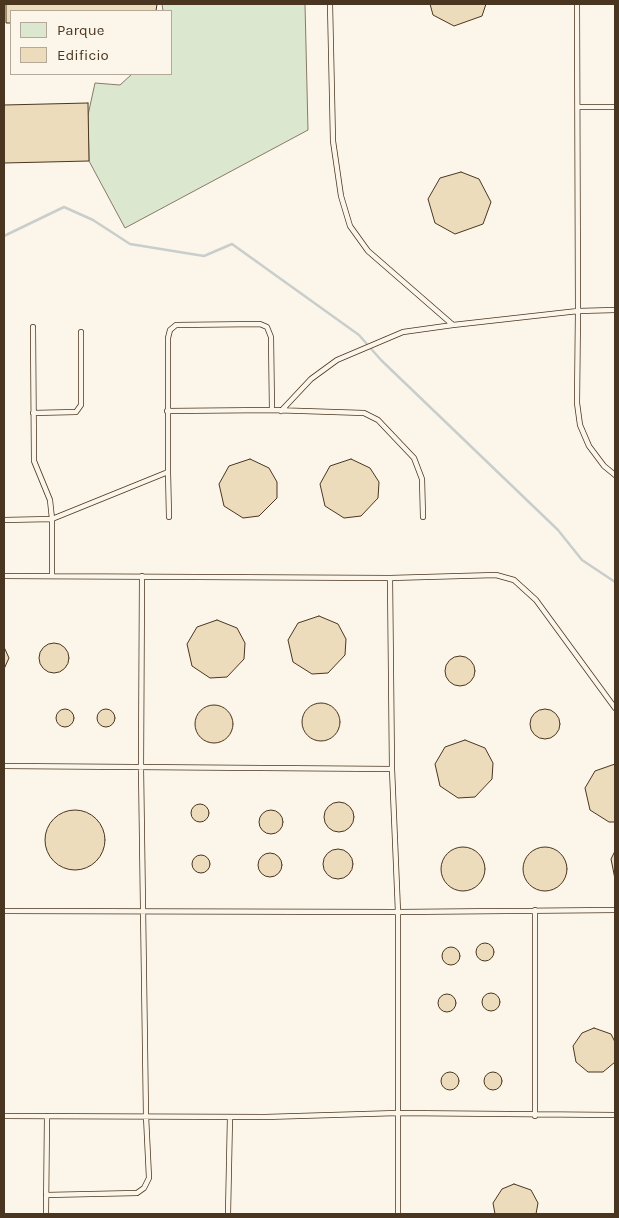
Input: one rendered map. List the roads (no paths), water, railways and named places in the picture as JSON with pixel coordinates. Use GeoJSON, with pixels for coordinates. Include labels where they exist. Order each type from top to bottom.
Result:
{"type":"FeatureCollection","features":[{"type":"Feature","properties":{"kind":"lane"},"geometry":{"type":"LineString","coordinates":[[330,4],[333,141],[341,196],[350,226],[368,251],[453,325]]}},
{"type":"Feature","properties":{"kind":"lane"},"geometry":{"type":"LineString","coordinates":[[577,4],[577,403],[580,425],[589,446],[604,466],[615,475]]}},
{"type":"Feature","properties":{"kind":"lane"},"geometry":{"type":"LineString","coordinates":[[578,107],[615,106]]}},
{"type":"Feature","properties":{"kind":"lane"},"geometry":{"type":"LineString","coordinates":[[280,410],[311,379],[338,360],[403,332],[578,311],[615,310]]}},
{"type":"Feature","properties":{"kind":"lane"},"geometry":{"type":"LineString","coordinates":[[169,517],[168,334],[172,327],[180,324],[260,324],[267,327],[271,337],[272,410]]}},
{"type":"Feature","properties":{"kind":"lane"},"geometry":{"type":"LineString","coordinates":[[34,327],[34,461],[48,491],[52,519],[52,575]]}},
{"type":"Feature","properties":{"kind":"lane"},"geometry":{"type":"LineString","coordinates":[[33,413],[76,412],[81,405],[81,332]]}},
{"type":"Feature","properties":{"kind":"lane"},"geometry":{"type":"LineString","coordinates":[[167,410],[280,410],[364,413],[378,420],[414,458],[422,479],[423,517]]}},
{"type":"Feature","properties":{"kind":"lane"},"geometry":{"type":"LineString","coordinates":[[4,520],[52,519],[168,472]]}},
{"type":"Feature","properties":{"kind":"lane"},"geometry":{"type":"LineString","coordinates":[[4,576],[390,578],[496,575],[514,580],[536,600],[615,708]]}},
{"type":"Feature","properties":{"kind":"lane"},"geometry":{"type":"LineString","coordinates":[[46,1195],[137,1193],[144,1188],[149,1178],[146,1116],[141,768],[142,576]]}},
{"type":"Feature","properties":{"kind":"lane"},"geometry":{"type":"LineString","coordinates":[[390,578],[392,769],[398,912],[398,1214]]}},
{"type":"Feature","properties":{"kind":"lane"},"geometry":{"type":"LineString","coordinates":[[4,766],[392,769]]}},
{"type":"Feature","properties":{"kind":"lane"},"geometry":{"type":"LineString","coordinates":[[535,910],[535,1116]]}},
{"type":"Feature","properties":{"kind":"lane"},"geometry":{"type":"LineString","coordinates":[[4,912],[615,910]]}},
{"type":"Feature","properties":{"kind":"lane"},"geometry":{"type":"LineString","coordinates":[[4,1116],[230,1117],[398,1113],[615,1116]]}},
{"type":"Feature","properties":{"kind":"lane"},"geometry":{"type":"LineString","coordinates":[[46,1214],[47,1116]]}},
{"type":"Feature","properties":{"kind":"lane"},"geometry":{"type":"LineString","coordinates":[[228,1214],[230,1117]]}},
{"type":"Feature","properties":{"kind":"waterway"},"geometry":{"type":"LineString","coordinates":[[4,236],[64,207],[93,220],[130,244],[204,256],[232,244],[359,335],[381,360],[558,530],[582,560],[615,582]]}}]}
